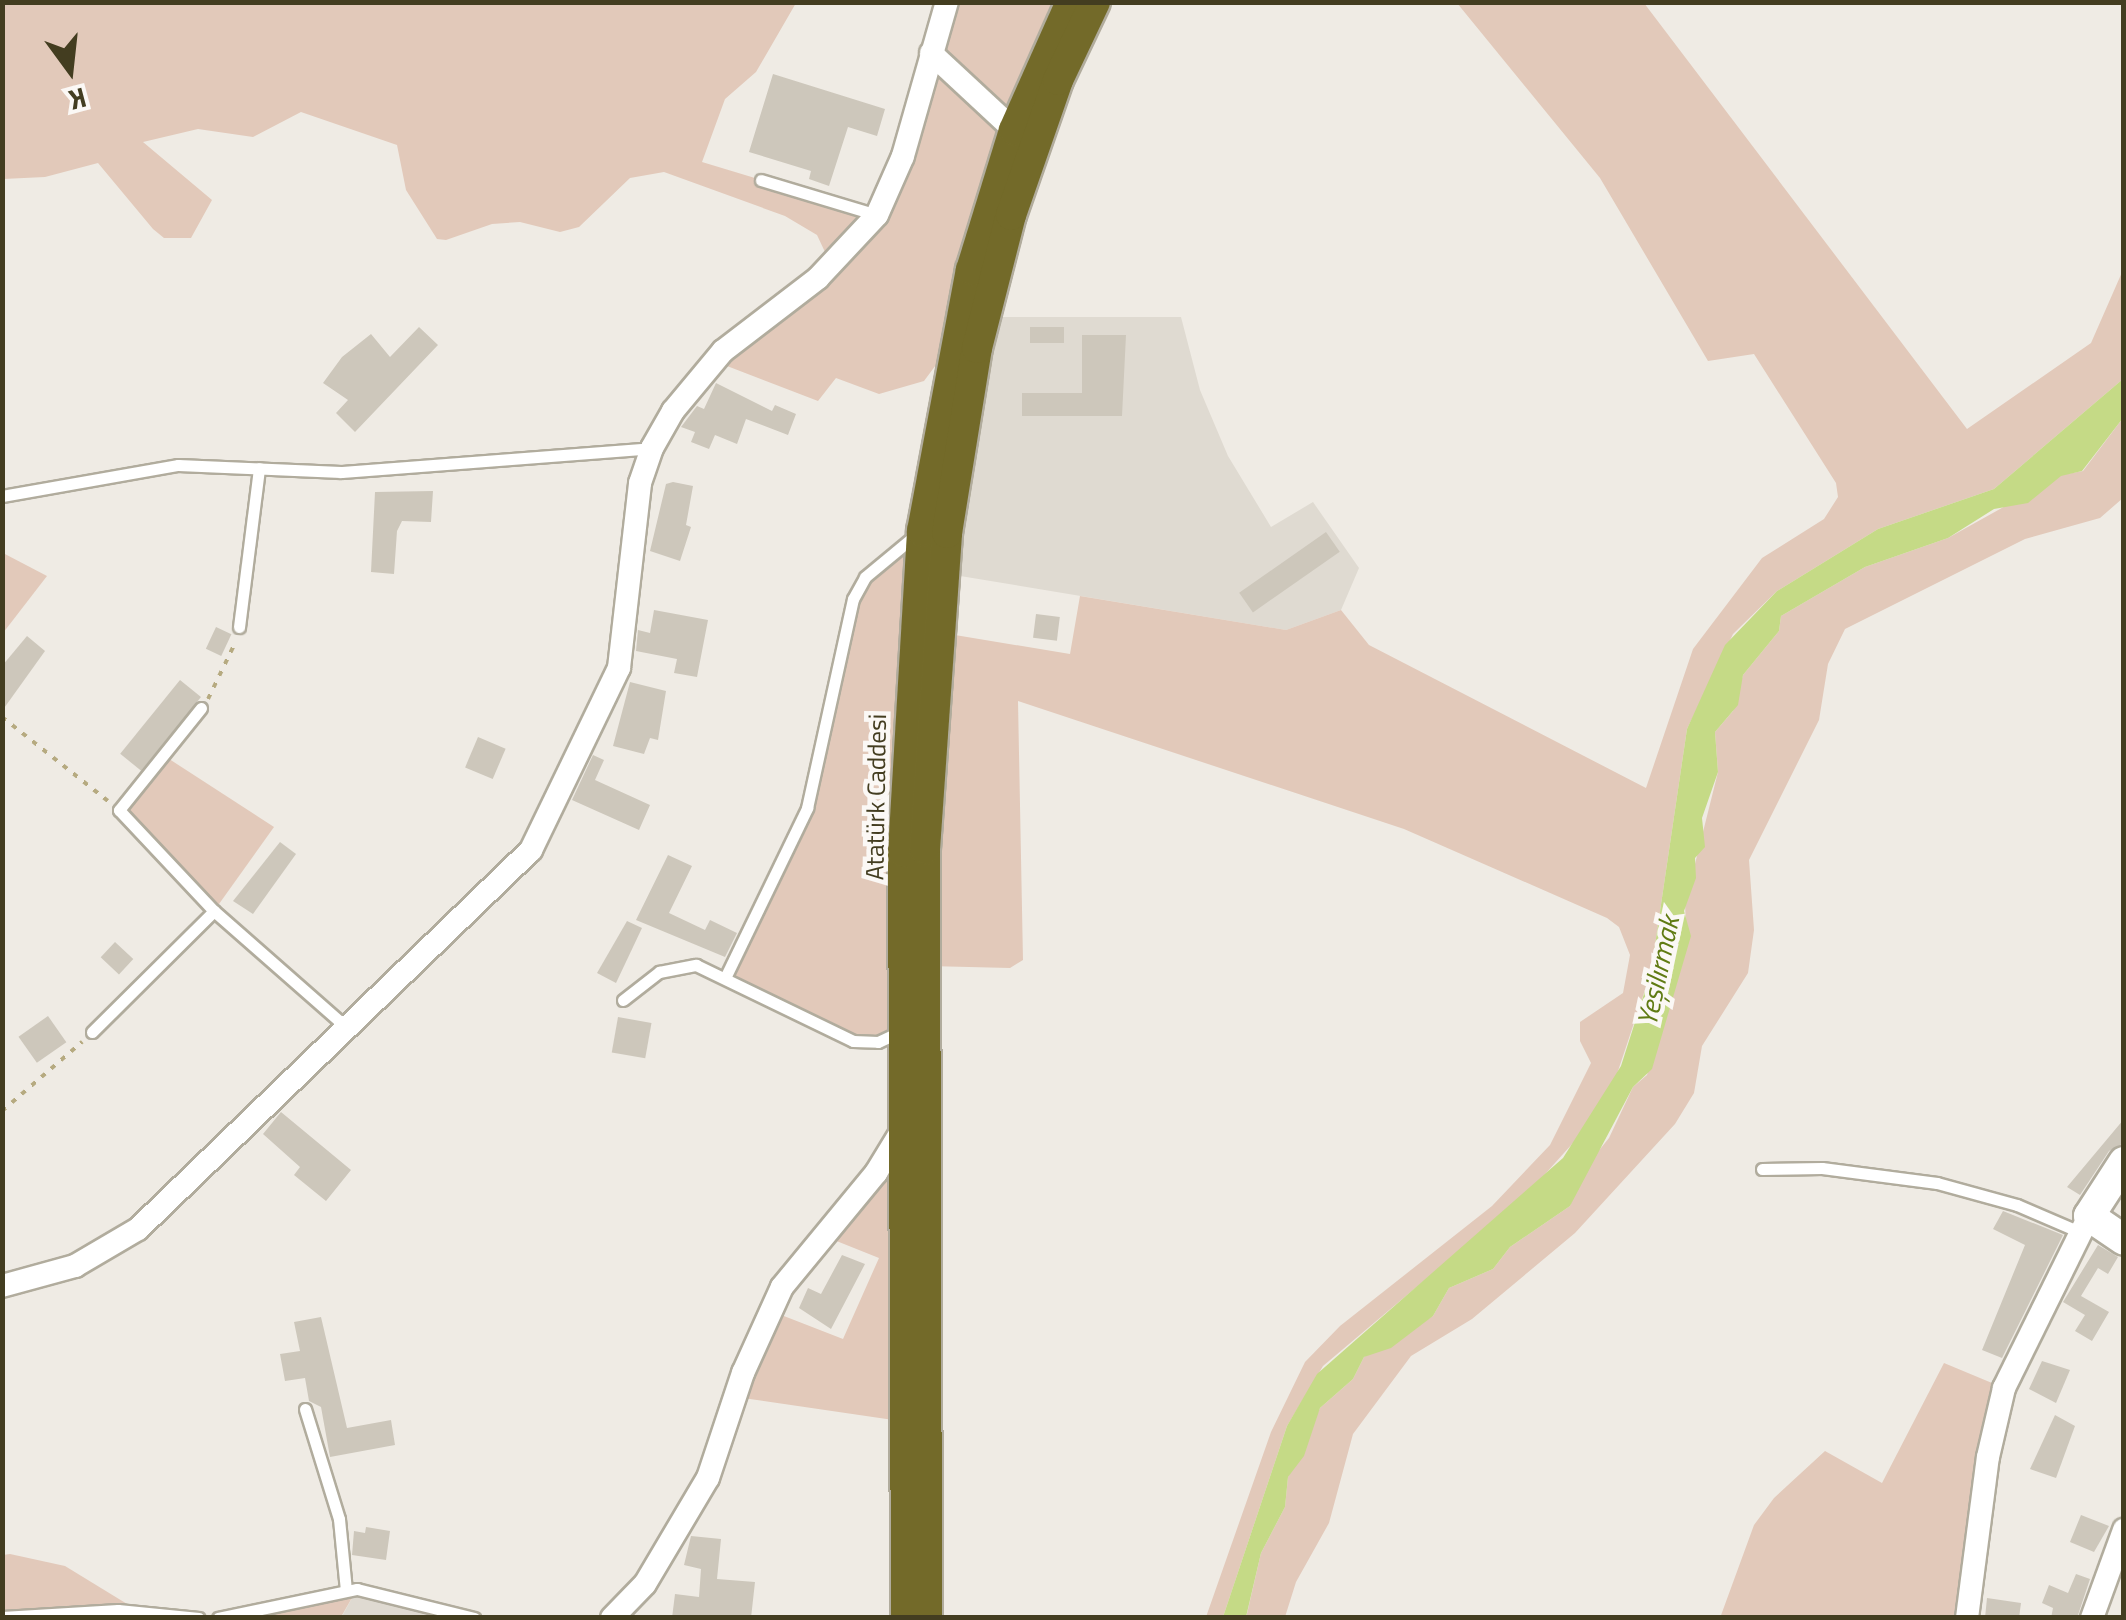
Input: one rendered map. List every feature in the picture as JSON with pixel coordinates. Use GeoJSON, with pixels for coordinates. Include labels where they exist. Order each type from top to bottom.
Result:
{"type":"FeatureCollection","features":[{"type":"Feature","properties":{"kind":"highway","name":"Atatürk Caddesi"},"geometry":{"type":"LineString","coordinates":[[906,1618],[908,1120],[903,852],[922,531],[953,342],[1014,130],[1070,2]]}},
{"type":"Feature","properties":{"kind":"highway","name":"Atatürk Caddesi"},"geometry":{"type":"LineString","coordinates":[[928,1618],[925,849],[946,533],[977,348],[1007,230],[1058,80],[1095,2]]}},
{"type":"Feature","properties":{"kind":"street"},"geometry":{"type":"LineString","coordinates":[[2,1286],[74,1266],[118,1245],[512,873],[543,830],[619,668],[640,483],[652,448],[673,410],[723,351],[818,278],[877,215],[903,156],[946,2]]}},
{"type":"Feature","properties":{"kind":"street"},"geometry":{"type":"LineString","coordinates":[[931,52],[1014,130]]}},
{"type":"Feature","properties":{"kind":"street"},"geometry":{"type":"LineString","coordinates":[[612,1618],[645,1584],[708,1478],[743,1373],[782,1287],[876,1174],[908,1120]]}},
{"type":"Feature","properties":{"kind":"street"},"geometry":{"type":"LineString","coordinates":[[1967,1618],[1997,1414],[2021,1346],[2084,1224],[2124,1162]]}},
{"type":"Feature","properties":{"kind":"street"},"geometry":{"type":"LineString","coordinates":[[2084,1224],[2124,1240]]}},
{"type":"Feature","properties":{"kind":"street"},"geometry":{"type":"LineString","coordinates":[[2092,1618],[2124,1530]]}},
{"type":"Feature","properties":{"kind":"lane"},"geometry":{"type":"LineString","coordinates":[[761,180],[877,215]]}},
{"type":"Feature","properties":{"kind":"lane"},"geometry":{"type":"LineString","coordinates":[[2,496],[178,465],[341,472],[652,448]]}},
{"type":"Feature","properties":{"kind":"lane"},"geometry":{"type":"LineString","coordinates":[[239,627],[259,468]]}},
{"type":"Feature","properties":{"kind":"lane"},"geometry":{"type":"LineString","coordinates":[[725,978],[807,808],[853,599],[866,577],[922,531]]}},
{"type":"Feature","properties":{"kind":"lane"},"geometry":{"type":"LineString","coordinates":[[201,708],[119,810],[214,911],[350,1030]]}},
{"type":"Feature","properties":{"kind":"lane"},"geometry":{"type":"LineString","coordinates":[[92,1032],[214,911]]}},
{"type":"Feature","properties":{"kind":"lane"},"geometry":{"type":"LineString","coordinates":[[623,1000],[646,979],[680,966],[725,978],[853,1041],[878,1042],[907,1027]]}},
{"type":"Feature","properties":{"kind":"lane"},"geometry":{"type":"LineString","coordinates":[[1762,1169],[1822,1168],[1937,1183],[2084,1224]]}},
{"type":"Feature","properties":{"kind":"lane"},"geometry":{"type":"LineString","coordinates":[[305,1409],[339,1519],[346,1590]]}},
{"type":"Feature","properties":{"kind":"lane"},"geometry":{"type":"LineString","coordinates":[[218,1618],[346,1590],[377,1590],[474,1618]]}},
{"type":"Feature","properties":{"kind":"lane"},"geometry":{"type":"LineString","coordinates":[[2,1617],[118,1610],[199,1618]]}},
{"type":"Feature","properties":{"kind":"path"},"geometry":{"type":"LineString","coordinates":[[201,708],[226,673],[239,627]]}},
{"type":"Feature","properties":{"kind":"path"},"geometry":{"type":"LineString","coordinates":[[2,717],[119,810]]}},
{"type":"Feature","properties":{"kind":"path"},"geometry":{"type":"LineString","coordinates":[[2,1110],[92,1032]]}},
{"type":"Feature","properties":{"kind":"shaded area"},"geometry":{"type":"Polygon","coordinates":[[[2,3],[796,3],[756,72],[725,99],[702,162],[877,215],[947,3],[1071,3],[953,342],[924,381],[879,394],[836,378],[818,401],[714,361],[818,278],[825,252],[817,235],[785,216],[664,172],[630,178],[579,227],[560,232],[520,222],[492,224],[446,240],[437,239],[406,190],[397,145],[301,112],[253,137],[198,129],[143,142],[212,200],[191,238],[164,238],[98,163],[45,177],[3,179],[2,3]]]}},
{"type":"Feature","properties":{"kind":"shaded area"},"geometry":{"type":"Polygon","coordinates":[[[1457,3],[1644,3],[1967,429],[2091,343],[2123,270],[2123,379],[1994,489],[1878,529],[1777,591],[1733,634],[1687,729],[1651,972],[1617,1074],[1581,1134],[1529,1192],[1323,1366],[1287,1426],[1223,1617],[1206,1617],[1271,1432],[1305,1362],[1340,1326],[1492,1206],[1550,1145],[1591,1063],[1580,1041],[1580,1022],[1623,993],[1630,955],[1619,927],[1607,918],[1404,829],[1018,701],[1023,960],[1010,968],[928,966],[937,632],[1070,654],[1080,596],[1286,630],[1341,610],[1369,645],[1646,788],[1693,649],[1762,558],[1824,519],[1838,497],[1836,483],[1754,354],[1708,361],[1600,178],[1457,3]]]}},
{"type":"Feature","properties":{"kind":"shaded area"},"geometry":{"type":"Polygon","coordinates":[[[984,317],[1181,317],[1200,390],[1228,456],[1271,527],[1313,502],[1359,568],[1341,610],[1286,630],[942,573],[984,317]]]}},
{"type":"Feature","properties":{"kind":"shaded area"},"geometry":{"type":"Polygon","coordinates":[[[2123,418],[2123,498],[2100,518],[2025,539],[1845,629],[1828,664],[1819,720],[1749,860],[1754,930],[1748,973],[1702,1046],[1694,1093],[1675,1124],[1575,1233],[1472,1319],[1411,1356],[1353,1434],[1329,1523],[1296,1582],[1285,1617],[1246,1618],[1261,1553],[1285,1507],[1288,1477],[1320,1408],[1353,1379],[1364,1357],[1433,1316],[1449,1288],[1493,1269],[1510,1247],[1570,1206],[1584,1169],[1609,1138],[1633,1087],[1647,1075],[1687,947],[1685,904],[1718,772],[1715,732],[1733,711],[1743,675],[1779,631],[1781,616],[1865,567],[1948,538],[2061,475],[2083,471],[2123,418]]]}},
{"type":"Feature","properties":{"kind":"shaded area"},"geometry":{"type":"Polygon","coordinates":[[[922,531],[907,1027],[867,1043],[725,978],[807,809],[845,629],[865,577],[922,531]]]}},
{"type":"Feature","properties":{"kind":"shaded area"},"geometry":{"type":"Polygon","coordinates":[[[3,553],[47,576],[3,633],[3,553]]]}},
{"type":"Feature","properties":{"kind":"shaded area"},"geometry":{"type":"Polygon","coordinates":[[[163,755],[274,827],[214,911],[119,810],[163,755]]]}},
{"type":"Feature","properties":{"kind":"shaded area"},"geometry":{"type":"Polygon","coordinates":[[[908,1120],[907,1422],[736,1397],[771,1311],[843,1339],[879,1258],[824,1236],[908,1120]]]}},
{"type":"Feature","properties":{"kind":"shaded area"},"geometry":{"type":"Polygon","coordinates":[[[1944,1363],[2004,1388],[1967,1617],[1720,1618],[1754,1525],[1774,1498],[1825,1451],[1882,1483],[1944,1363]]]}},
{"type":"Feature","properties":{"kind":"shaded area"},"geometry":{"type":"Polygon","coordinates":[[[3,1555],[65,1566],[150,1618],[3,1618],[3,1555]]]}},
{"type":"Feature","properties":{"kind":"shaded area"},"geometry":{"type":"Polygon","coordinates":[[[357,1589],[474,1618],[341,1618],[357,1589]]]}},
{"type":"Feature","properties":{"kind":"shaded area"},"geometry":{"type":"Polygon","coordinates":[[[357,1589],[341,1617],[231,1618],[357,1589]]]}},
{"type":"Feature","properties":{"kind":"water","name":"Yeşilırmak"},"geometry":{"type":"Polygon","coordinates":[[[2123,379],[2123,418],[2082,471],[2061,476],[2028,503],[1994,509],[1948,538],[1865,567],[1781,616],[1779,631],[1743,675],[1738,705],[1715,732],[1718,772],[1702,818],[1705,847],[1695,858],[1696,878],[1684,911],[1691,936],[1652,1069],[1633,1087],[1570,1206],[1510,1247],[1493,1269],[1449,1288],[1433,1316],[1391,1348],[1364,1357],[1353,1379],[1320,1408],[1304,1456],[1288,1477],[1285,1507],[1261,1553],[1246,1617],[1223,1617],[1287,1426],[1317,1374],[1563,1158],[1621,1066],[1651,972],[1687,729],[1725,645],[1777,591],[1878,529],[1994,489],[2123,379]]]}},
{"type":"Feature","properties":{"kind":"building"},"geometry":{"type":"Polygon","coordinates":[[[773,74],[885,109],[877,136],[848,127],[829,186],[809,179],[811,171],[749,152],[773,74]]]}},
{"type":"Feature","properties":{"kind":"building"},"geometry":{"type":"Polygon","coordinates":[[[419,327],[438,345],[355,432],[336,413],[348,400],[323,383],[342,357],[371,334],[390,357],[419,327]]]}},
{"type":"Feature","properties":{"kind":"building"},"geometry":{"type":"Polygon","coordinates":[[[1030,327],[1064,327],[1064,343],[1030,343],[1030,327]]]}},
{"type":"Feature","properties":{"kind":"building"},"geometry":{"type":"Polygon","coordinates":[[[1082,335],[1126,335],[1122,416],[1022,416],[1022,393],[1082,393],[1082,335]]]}},
{"type":"Feature","properties":{"kind":"building"},"geometry":{"type":"Polygon","coordinates":[[[716,383],[772,411],[775,405],[796,414],[788,435],[746,419],[737,444],[715,435],[709,449],[691,442],[695,432],[681,427],[697,406],[704,409],[716,383]]]}},
{"type":"Feature","properties":{"kind":"building"},"geometry":{"type":"Polygon","coordinates":[[[666,484],[693,486],[686,525],[691,527],[680,561],[650,551],[666,484]]]}},
{"type":"Feature","properties":{"kind":"building"},"geometry":{"type":"Polygon","coordinates":[[[433,491],[431,522],[402,521],[397,531],[394,574],[371,572],[375,492],[433,491]]]}},
{"type":"Feature","properties":{"kind":"building"},"geometry":{"type":"Polygon","coordinates":[[[1326,532],[1340,552],[1253,612],[1239,593],[1326,532]]]}},
{"type":"Feature","properties":{"kind":"building"},"geometry":{"type":"Polygon","coordinates":[[[654,610],[708,620],[697,677],[674,673],[677,659],[636,651],[638,630],[650,633],[654,610]]]}},
{"type":"Feature","properties":{"kind":"building"},"geometry":{"type":"Polygon","coordinates":[[[1036,614],[1060,617],[1057,641],[1033,638],[1036,614]]]}},
{"type":"Feature","properties":{"kind":"building"},"geometry":{"type":"Polygon","coordinates":[[[216,627],[231,634],[221,656],[206,649],[216,627]]]}},
{"type":"Feature","properties":{"kind":"building"},"geometry":{"type":"Polygon","coordinates":[[[27,636],[45,651],[2,711],[2,666],[27,636]]]}},
{"type":"Feature","properties":{"kind":"building"},"geometry":{"type":"Polygon","coordinates":[[[180,680],[201,697],[141,771],[120,754],[180,680]]]}},
{"type":"Feature","properties":{"kind":"building"},"geometry":{"type":"Polygon","coordinates":[[[630,682],[666,691],[658,740],[650,738],[644,754],[613,746],[630,682]]]}},
{"type":"Feature","properties":{"kind":"building"},"geometry":{"type":"Polygon","coordinates":[[[478,737],[506,749],[493,779],[465,767],[478,737]]]}},
{"type":"Feature","properties":{"kind":"building"},"geometry":{"type":"Polygon","coordinates":[[[593,755],[604,760],[595,780],[650,805],[639,830],[572,800],[593,755]]]}},
{"type":"Feature","properties":{"kind":"building"},"geometry":{"type":"Polygon","coordinates":[[[280,842],[296,854],[253,914],[233,901],[280,842]]]}},
{"type":"Feature","properties":{"kind":"building"},"geometry":{"type":"Polygon","coordinates":[[[668,855],[692,866],[669,913],[705,930],[710,920],[737,933],[725,957],[636,920],[668,855]]]}},
{"type":"Feature","properties":{"kind":"building"},"geometry":{"type":"Polygon","coordinates":[[[627,921],[642,928],[616,983],[597,973],[627,921]]]}},
{"type":"Feature","properties":{"kind":"building"},"geometry":{"type":"Polygon","coordinates":[[[115,942],[133,959],[119,974],[101,957],[115,942]]]}},
{"type":"Feature","properties":{"kind":"building"},"geometry":{"type":"Polygon","coordinates":[[[48,1016],[66,1042],[37,1063],[19,1037],[48,1016]]]}},
{"type":"Feature","properties":{"kind":"building"},"geometry":{"type":"Polygon","coordinates":[[[618,1017],[651,1023],[645,1058],[612,1052],[618,1017]]]}},
{"type":"Feature","properties":{"kind":"building"},"geometry":{"type":"Polygon","coordinates":[[[281,1112],[351,1170],[326,1201],[294,1175],[300,1167],[263,1134],[281,1112]]]}},
{"type":"Feature","properties":{"kind":"building"},"geometry":{"type":"Polygon","coordinates":[[[2124,1119],[2124,1143],[2109,1151],[2080,1195],[2067,1187],[2124,1119]]]}},
{"type":"Feature","properties":{"kind":"building"},"geometry":{"type":"Polygon","coordinates":[[[2003,1211],[2063,1235],[2002,1358],[1982,1350],[2025,1245],[1993,1229],[2003,1211]]]}},
{"type":"Feature","properties":{"kind":"building"},"geometry":{"type":"Polygon","coordinates":[[[2098,1245],[2118,1257],[2108,1274],[2098,1268],[2081,1296],[2109,1312],[2092,1341],[2075,1331],[2085,1315],[2063,1302],[2098,1245]]]}},
{"type":"Feature","properties":{"kind":"building"},"geometry":{"type":"Polygon","coordinates":[[[842,1255],[865,1264],[831,1329],[799,1308],[808,1288],[821,1294],[842,1255]]]}},
{"type":"Feature","properties":{"kind":"building"},"geometry":{"type":"Polygon","coordinates":[[[321,1317],[347,1428],[391,1420],[395,1445],[330,1457],[321,1407],[309,1401],[305,1378],[285,1381],[280,1354],[300,1351],[294,1322],[321,1317]]]}},
{"type":"Feature","properties":{"kind":"building"},"geometry":{"type":"Polygon","coordinates":[[[2042,1361],[2070,1370],[2056,1403],[2029,1389],[2042,1361]]]}},
{"type":"Feature","properties":{"kind":"building"},"geometry":{"type":"Polygon","coordinates":[[[2055,1415],[2075,1426],[2056,1478],[2030,1469],[2055,1415]]]}},
{"type":"Feature","properties":{"kind":"building"},"geometry":{"type":"Polygon","coordinates":[[[2081,1515],[2109,1526],[2094,1552],[2070,1542],[2081,1515]]]}},
{"type":"Feature","properties":{"kind":"building"},"geometry":{"type":"Polygon","coordinates":[[[366,1527],[390,1531],[386,1560],[352,1555],[354,1531],[365,1533],[366,1527]]]}},
{"type":"Feature","properties":{"kind":"building"},"geometry":{"type":"Polygon","coordinates":[[[691,1536],[721,1539],[717,1579],[755,1582],[751,1618],[672,1618],[675,1594],[699,1597],[701,1569],[684,1565],[691,1536]]]}},
{"type":"Feature","properties":{"kind":"building"},"geometry":{"type":"Polygon","coordinates":[[[2076,1574],[2090,1579],[2077,1618],[2051,1618],[2053,1608],[2042,1603],[2049,1585],[2068,1593],[2076,1574]]]}},
{"type":"Feature","properties":{"kind":"building"},"geometry":{"type":"Polygon","coordinates":[[[1987,1598],[2021,1603],[2019,1618],[1985,1618],[1987,1598]]]}}]}
